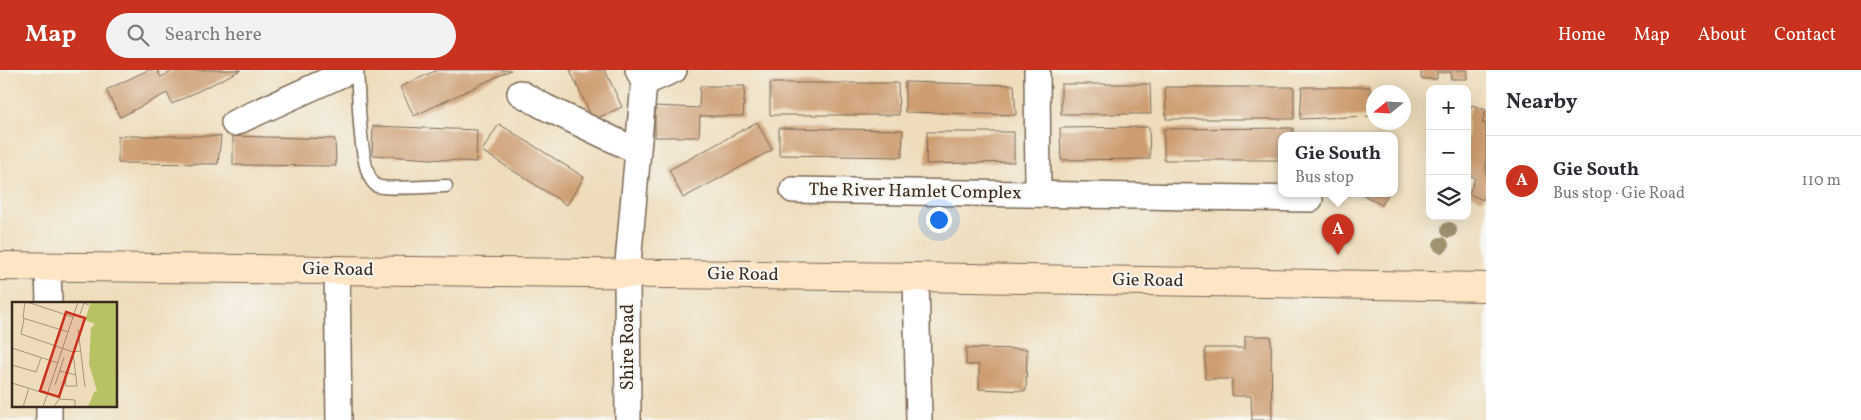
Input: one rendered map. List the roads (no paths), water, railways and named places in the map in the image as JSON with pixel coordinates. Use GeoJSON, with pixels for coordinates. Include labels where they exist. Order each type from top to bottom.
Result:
{"type":"FeatureCollection","features":[{"type":"Feature","properties":{"kind":"street"},"geometry":{"type":"LineString","coordinates":[[234,123],[351,70]]}},
{"type":"Feature","properties":{"kind":"street"},"geometry":{"type":"LineString","coordinates":[[627,274],[638,150],[641,77],[674,70]]}},
{"type":"Feature","properties":{"kind":"street","name":"The River Hamlet Complex"},"geometry":{"type":"LineString","coordinates":[[1036,70],[1038,193]]}},
{"type":"Feature","properties":{"kind":"street"},"geometry":{"type":"LineString","coordinates":[[520,93],[638,150]]}},
{"type":"Feature","properties":{"kind":"street","name":"The River Hamlet Complex"},"geometry":{"type":"LineString","coordinates":[[793,190],[1310,199]]}},
{"type":"Feature","properties":{"kind":"street","name":"Gie Road"},"geometry":{"type":"LineString","coordinates":[[0,266],[1486,287]]}},
{"type":"Feature","properties":{"kind":"street"},"geometry":{"type":"LineString","coordinates":[[48,267],[49,302]]}},
{"type":"Feature","properties":{"kind":"street"},"geometry":{"type":"LineString","coordinates":[[337,270],[339,420]]}},
{"type":"Feature","properties":{"kind":"street","name":"Shire Road"},"geometry":{"type":"LineString","coordinates":[[627,274],[628,420]]}},
{"type":"Feature","properties":{"kind":"street"},"geometry":{"type":"LineString","coordinates":[[916,278],[919,420]]}},
{"type":"Feature","properties":{"kind":"lane"},"geometry":{"type":"LineString","coordinates":[[358,70],[361,142],[369,178],[377,186],[446,186]]}},
{"type":"Feature","properties":{"kind":"place","name":"Gie South"},"geometry":{"type":"Point","coordinates":[1338,255]}}]}
